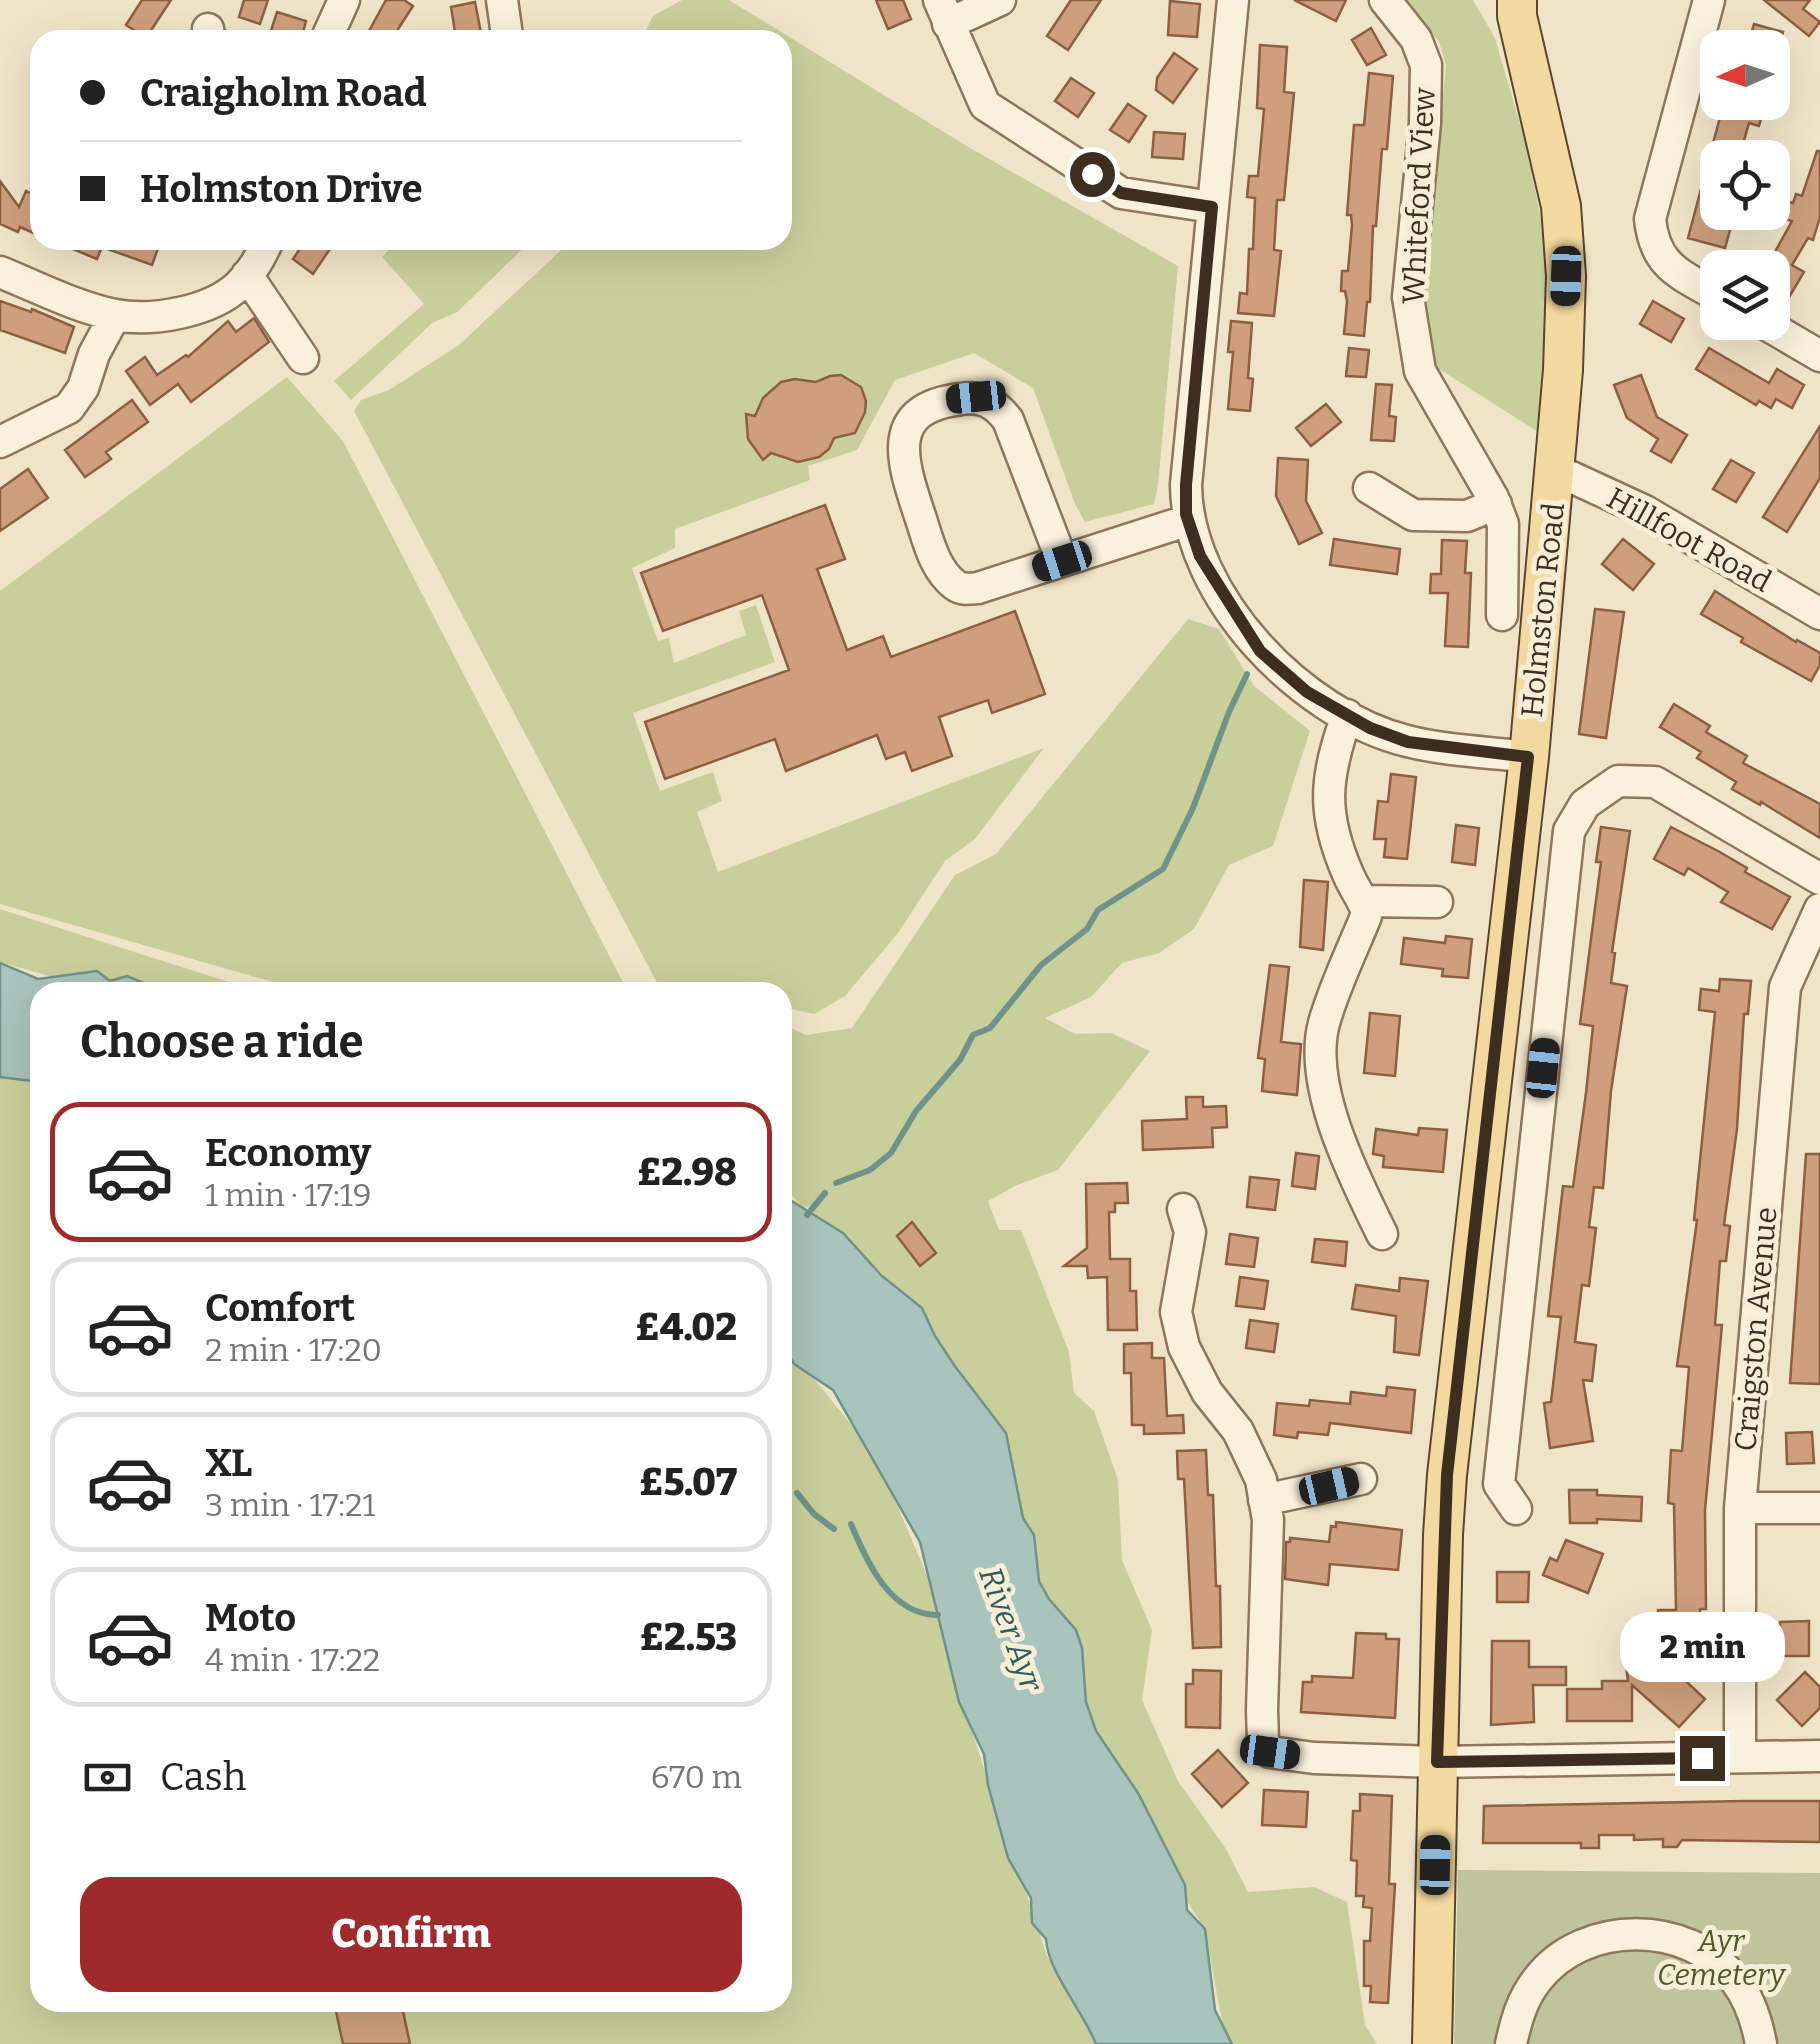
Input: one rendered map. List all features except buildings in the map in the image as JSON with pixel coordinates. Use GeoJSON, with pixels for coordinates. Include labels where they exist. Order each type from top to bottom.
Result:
{"type":"FeatureCollection","features":[{"type":"Feature","properties":{"kind":"main road","name":"Holmston Road"},"geometry":{"type":"LineString","coordinates":[[1432,2044],[1447,1475],[1528,757],[1556,470],[1566,276],[1561,206],[1514,5]]}},
{"type":"Feature","properties":{"kind":"street"},"geometry":{"type":"LineString","coordinates":[[330,30],[344,0]]}},
{"type":"Feature","properties":{"kind":"street"},"geometry":{"type":"LineString","coordinates":[[502,0],[506,30]]}},
{"type":"Feature","properties":{"kind":"street"},"geometry":{"type":"LineString","coordinates":[[1233,0],[1186,485],[1188,520],[1200,556],[1260,651],[1307,692],[1347,716],[1408,742],[1528,757]]}},
{"type":"Feature","properties":{"kind":"street","name":"Whiteford View"},"geometry":{"type":"LineString","coordinates":[[1384,0],[1416,39],[1426,66],[1408,297],[1420,371],[1496,504],[1503,524],[1502,615]]}},
{"type":"Feature","properties":{"kind":"street"},"geometry":{"type":"LineString","coordinates":[[1700,284],[1660,258],[1650,219],[1709,0]]}},
{"type":"Feature","properties":{"kind":"street"},"geometry":{"type":"LineString","coordinates":[[1005,8],[943,12],[985,106],[1121,193],[1212,207]]}},
{"type":"Feature","properties":{"kind":"street"},"geometry":{"type":"LineString","coordinates":[[0,272],[115,315],[154,317],[207,304],[237,287],[264,250]]}},
{"type":"Feature","properties":{"kind":"street"},"geometry":{"type":"LineString","coordinates":[[247,275],[304,358]]}},
{"type":"Feature","properties":{"kind":"street"},"geometry":{"type":"LineString","coordinates":[[0,442],[69,408],[83,388],[94,354],[115,315]]}},
{"type":"Feature","properties":{"kind":"street"},"geometry":{"type":"LineString","coordinates":[[1790,338],[1820,356]]}},
{"type":"Feature","properties":{"kind":"street"},"geometry":{"type":"LineString","coordinates":[[1062,561],[1008,420],[998,406],[976,397],[922,409],[905,430],[902,453],[934,559],[953,584],[964,589],[978,588],[1062,561],[1188,520]]}},
{"type":"Feature","properties":{"kind":"street","name":"Hillfoot Road"},"geometry":{"type":"LineString","coordinates":[[1556,470],[1645,510],[1820,614]]}},
{"type":"Feature","properties":{"kind":"street"},"geometry":{"type":"LineString","coordinates":[[1369,488],[1413,515],[1467,516],[1496,504]]}},
{"type":"Feature","properties":{"kind":"street"},"geometry":{"type":"LineString","coordinates":[[1347,716],[1332,758],[1328,806],[1338,849],[1363,901],[1366,916],[1323,1027],[1322,1060],[1327,1096],[1345,1160],[1382,1234]]}},
{"type":"Feature","properties":{"kind":"street"},"geometry":{"type":"LineString","coordinates":[[1516,1510],[1500,1484],[1569,831],[1586,804],[1618,781],[1655,782],[1820,879]]}},
{"type":"Feature","properties":{"kind":"street"},"geometry":{"type":"LineString","coordinates":[[1363,901],[1437,902]]}},
{"type":"Feature","properties":{"kind":"street","name":"Craigston Avenue"},"geometry":{"type":"LineString","coordinates":[[1740,1757],[1740,1508],[1785,987],[1820,908]]}},
{"type":"Feature","properties":{"kind":"street"},"geometry":{"type":"LineString","coordinates":[[1482,1181],[1530,1187]]}},
{"type":"Feature","properties":{"kind":"street"},"geometry":{"type":"LineString","coordinates":[[1183,1209],[1190,1232],[1176,1312],[1184,1347],[1207,1392],[1238,1431],[1260,1480],[1268,1520],[1262,1710],[1264,1741],[1270,1752],[1314,1758],[1437,1762],[1820,1756]]}},
{"type":"Feature","properties":{"kind":"street"},"geometry":{"type":"LineString","coordinates":[[1264,1500],[1361,1479]]}},
{"type":"Feature","properties":{"kind":"street"},"geometry":{"type":"LineString","coordinates":[[1740,1508],[1820,1508]]}},
{"type":"Feature","properties":{"kind":"street"},"geometry":{"type":"LineString","coordinates":[[1512,2044],[1518,2014],[1537,1979],[1564,1954],[1614,1935],[1667,1938],[1704,1954],[1734,1979],[1749,2004],[1761,2044]]}},
{"type":"Feature","properties":{"kind":"green space"},"geometry":{"type":"Polygon","coordinates":[[[682,0],[729,0],[778,30],[646,30],[653,16],[682,0]]]}},
{"type":"Feature","properties":{"kind":"green space"},"geometry":{"type":"Polygon","coordinates":[[[1406,0],[1473,0],[1495,38],[1526,145],[1545,239],[1540,433],[1428,362],[1424,352],[1425,291],[1446,65],[1439,42],[1406,0]]]}},
{"type":"Feature","properties":{"kind":"green space"},"geometry":{"type":"Polygon","coordinates":[[[792,39],[970,148],[1178,266],[1154,504],[1085,522],[1033,388],[974,353],[895,380],[857,450],[808,466],[810,480],[675,529],[675,548],[632,568],[658,641],[669,638],[674,663],[746,635],[739,611],[756,605],[775,662],[633,713],[660,791],[713,772],[722,801],[697,812],[718,872],[1044,748],[975,839],[945,861],[898,933],[845,996],[814,1014],[792,1009],[792,982],[657,982],[354,411],[361,400],[389,390],[459,345],[561,250],[792,250],[792,39]]]}},
{"type":"Feature","properties":{"kind":"green space"},"geometry":{"type":"Polygon","coordinates":[[[389,250],[522,250],[457,312],[432,323],[351,400],[334,381],[424,304],[382,257],[389,250]]]}},
{"type":"Feature","properties":{"kind":"green space"},"geometry":{"type":"Polygon","coordinates":[[[287,377],[343,441],[623,982],[273,982],[0,904],[0,591],[287,377]]]}},
{"type":"Feature","properties":{"kind":"green space"},"geometry":{"type":"Polygon","coordinates":[[[1188,619],[1219,629],[1254,686],[1310,731],[1273,846],[1229,865],[1194,929],[1159,953],[1122,963],[1091,997],[1045,1018],[1075,1034],[1111,1033],[1150,1051],[1058,1170],[988,1201],[999,1230],[1021,1230],[1069,1352],[1074,1393],[1094,1411],[1118,1480],[1122,1560],[1152,1630],[1142,1700],[1178,1781],[1226,1849],[1248,1892],[1314,1887],[1347,1902],[1365,2025],[1377,2044],[1232,2044],[1223,2027],[1205,1929],[1186,1900],[1180,1875],[1138,1794],[1096,1731],[1086,1702],[1082,1648],[1039,1581],[1034,1535],[1023,1518],[1006,1433],[954,1365],[922,1308],[814,1215],[812,1206],[803,1207],[792,1196],[792,1029],[806,1035],[852,1028],[955,875],[996,854],[1188,619]]]}},
{"type":"Feature","properties":{"kind":"green space"},"geometry":{"type":"Polygon","coordinates":[[[0,909],[229,982],[82,982],[0,962],[0,909]]]}},
{"type":"Feature","properties":{"kind":"green space"},"geometry":{"type":"Polygon","coordinates":[[[0,1068],[30,1069],[30,2012],[792,2012],[792,1361],[812,1376],[857,1432],[886,1479],[928,1578],[1000,1834],[1022,1880],[1047,1956],[1097,2044],[0,2044],[0,1068]]]}},
{"type":"Feature","properties":{"kind":"green space","name":"Ayr Cemetery"},"geometry":{"type":"Polygon","coordinates":[[[1458,1870],[1820,1873],[1820,2044],[1454,2044],[1458,1870]]]}},
{"type":"Feature","properties":{"kind":"water"},"geometry":{"type":"Polygon","coordinates":[[[0,963],[38,979],[97,971],[110,981],[127,976],[141,982],[30,982],[30,1081],[0,1077],[0,963]]]}},
{"type":"Feature","properties":{"kind":"water","name":"River Ayr"},"geometry":{"type":"Polygon","coordinates":[[[792,1201],[843,1233],[881,1275],[922,1308],[954,1365],[1006,1433],[1023,1518],[1034,1535],[1039,1581],[1076,1630],[1082,1648],[1086,1702],[1096,1731],[1138,1793],[1185,1885],[1187,1910],[1205,1929],[1215,2010],[1232,2044],[1096,2044],[1059,1978],[1046,1939],[1032,1923],[1031,1898],[1008,1858],[988,1785],[984,1754],[959,1702],[920,1542],[833,1390],[794,1364],[792,1201]]]}},
{"type":"Feature","properties":{"kind":"waterway"},"geometry":{"type":"LineString","coordinates":[[836,1183],[870,1170],[891,1153],[916,1111],[960,1060],[973,1035],[990,1028],[1041,965],[1087,929],[1098,910],[1163,869],[1193,808],[1247,674]]}},
{"type":"Feature","properties":{"kind":"waterway"},"geometry":{"type":"LineString","coordinates":[[807,1215],[825,1193]]}},
{"type":"Feature","properties":{"kind":"waterway"},"geometry":{"type":"LineString","coordinates":[[797,1493],[814,1514],[834,1529]]}},
{"type":"Feature","properties":{"kind":"waterway"},"geometry":{"type":"LineString","coordinates":[[851,1524],[882,1584],[906,1606],[938,1615]]}},
{"type":"Feature","properties":{"kind":"route"},"geometry":{"type":"LineString","coordinates":[[1092,174],[1121,193],[1212,207],[1190,429],[1186,514],[1200,556],[1260,651],[1307,692],[1370,728],[1408,742],[1528,757],[1447,1475],[1437,1762],[1702,1758]]}}]}
